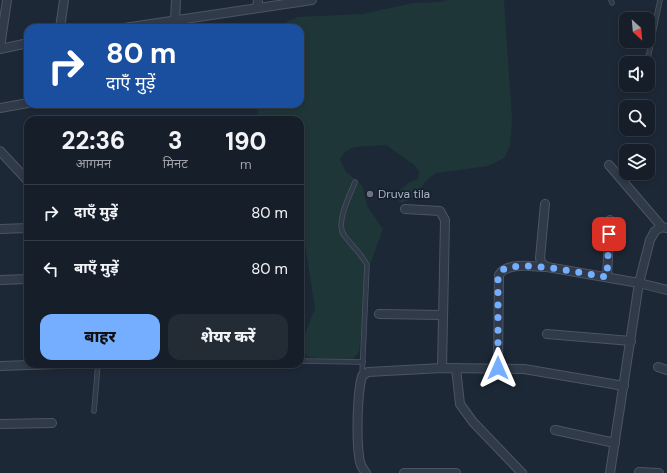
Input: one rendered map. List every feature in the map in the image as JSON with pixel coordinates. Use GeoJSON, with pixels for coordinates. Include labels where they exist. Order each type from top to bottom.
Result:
{"type":"FeatureCollection","features":[{"type":"Feature","properties":{"kind":"street"},"geometry":{"type":"LineString","coordinates":[[6,0],[0,48],[24,45]]}},
{"type":"Feature","properties":{"kind":"street"},"geometry":{"type":"LineString","coordinates":[[61,24],[64,0]]}},
{"type":"Feature","properties":{"kind":"street"},"geometry":{"type":"LineString","coordinates":[[175,21],[176,0]]}},
{"type":"Feature","properties":{"kind":"street"},"geometry":{"type":"LineString","coordinates":[[153,24],[258,4],[312,0]]}},
{"type":"Feature","properties":{"kind":"street"},"geometry":{"type":"LineString","coordinates":[[0,108],[24,105]]}},
{"type":"Feature","properties":{"kind":"street"},"geometry":{"type":"LineString","coordinates":[[0,150],[24,177]]}},
{"type":"Feature","properties":{"kind":"street"},"geometry":{"type":"LineString","coordinates":[[609,165],[664,228],[655,231],[650,240],[639,283],[610,473]]}},
{"type":"Feature","properties":{"kind":"street"},"geometry":{"type":"LineString","coordinates":[[545,204],[540,258],[541,263],[547,267]]}},
{"type":"Feature","properties":{"kind":"street"},"geometry":{"type":"LineString","coordinates":[[405,209],[435,209],[444,215],[442,368]]}},
{"type":"Feature","properties":{"kind":"street"},"geometry":{"type":"LineString","coordinates":[[607,277],[610,220]]}},
{"type":"Feature","properties":{"kind":"street"},"geometry":{"type":"LineString","coordinates":[[0,229],[24,228]]}},
{"type":"Feature","properties":{"kind":"street"},"geometry":{"type":"LineString","coordinates":[[498,368],[498,279],[502,270],[511,267],[547,267],[639,283],[667,290]]}},
{"type":"Feature","properties":{"kind":"street"},"geometry":{"type":"LineString","coordinates":[[0,280],[24,279]]}},
{"type":"Feature","properties":{"kind":"street"},"geometry":{"type":"LineString","coordinates":[[379,314],[443,315]]}},
{"type":"Feature","properties":{"kind":"street"},"geometry":{"type":"LineString","coordinates":[[547,334],[631,341]]}},
{"type":"Feature","properties":{"kind":"street"},"geometry":{"type":"LineString","coordinates":[[0,366],[24,365]]}},
{"type":"Feature","properties":{"kind":"street"},"geometry":{"type":"LineString","coordinates":[[658,367],[667,370]]}},
{"type":"Feature","properties":{"kind":"street"},"geometry":{"type":"LineString","coordinates":[[366,473],[360,462],[358,426],[360,383],[362,376],[374,371],[442,368],[524,369],[624,386]]}},
{"type":"Feature","properties":{"kind":"street"},"geometry":{"type":"LineString","coordinates":[[456,368],[460,404],[473,422],[522,473]]}},
{"type":"Feature","properties":{"kind":"street"},"geometry":{"type":"LineString","coordinates":[[0,424],[52,423]]}},
{"type":"Feature","properties":{"kind":"street"},"geometry":{"type":"LineString","coordinates":[[554,430],[615,443]]}},
{"type":"Feature","properties":{"kind":"street"},"geometry":{"type":"LineString","coordinates":[[639,472],[659,473]]}},
{"type":"Feature","properties":{"kind":"street"},"geometry":{"type":"LineString","coordinates":[[404,473],[456,473]]}},
{"type":"Feature","properties":{"kind":"lane"},"geometry":{"type":"LineString","coordinates":[[648,56],[660,0]]}},
{"type":"Feature","properties":{"kind":"lane"},"geometry":{"type":"LineString","coordinates":[[355,182],[340,224],[343,235],[363,257],[367,265],[362,376]]}},
{"type":"Feature","properties":{"kind":"lane"},"geometry":{"type":"LineString","coordinates":[[304,361],[363,362]]}},
{"type":"Feature","properties":{"kind":"lane"},"geometry":{"type":"LineString","coordinates":[[94,411],[98,368]]}},
{"type":"Feature","properties":{"kind":"green space"},"geometry":{"type":"Polygon","coordinates":[[[447,0],[504,0],[512,120],[510,146],[504,158],[488,166],[436,173],[429,178],[411,199],[402,203],[396,199],[397,193],[410,182],[418,179],[419,171],[413,164],[386,145],[354,147],[345,152],[340,159],[346,172],[359,182],[363,188],[367,206],[383,229],[369,267],[368,295],[362,324],[359,352],[353,359],[321,359],[306,356],[304,348],[304,336],[315,309],[304,238],[304,116],[258,116],[257,108],[304,108],[304,24],[282,24],[298,17],[362,14],[414,3],[440,2],[447,0]]]}},
{"type":"Feature","properties":{"kind":"place","name":"Druva tila"},"geometry":{"type":"Point","coordinates":[370,194]}},
{"type":"Feature","properties":{"kind":"route"},"geometry":{"type":"LineString","coordinates":[[498,368],[498,279],[502,270],[511,267],[547,267],[607,277],[609,234]]}}]}
